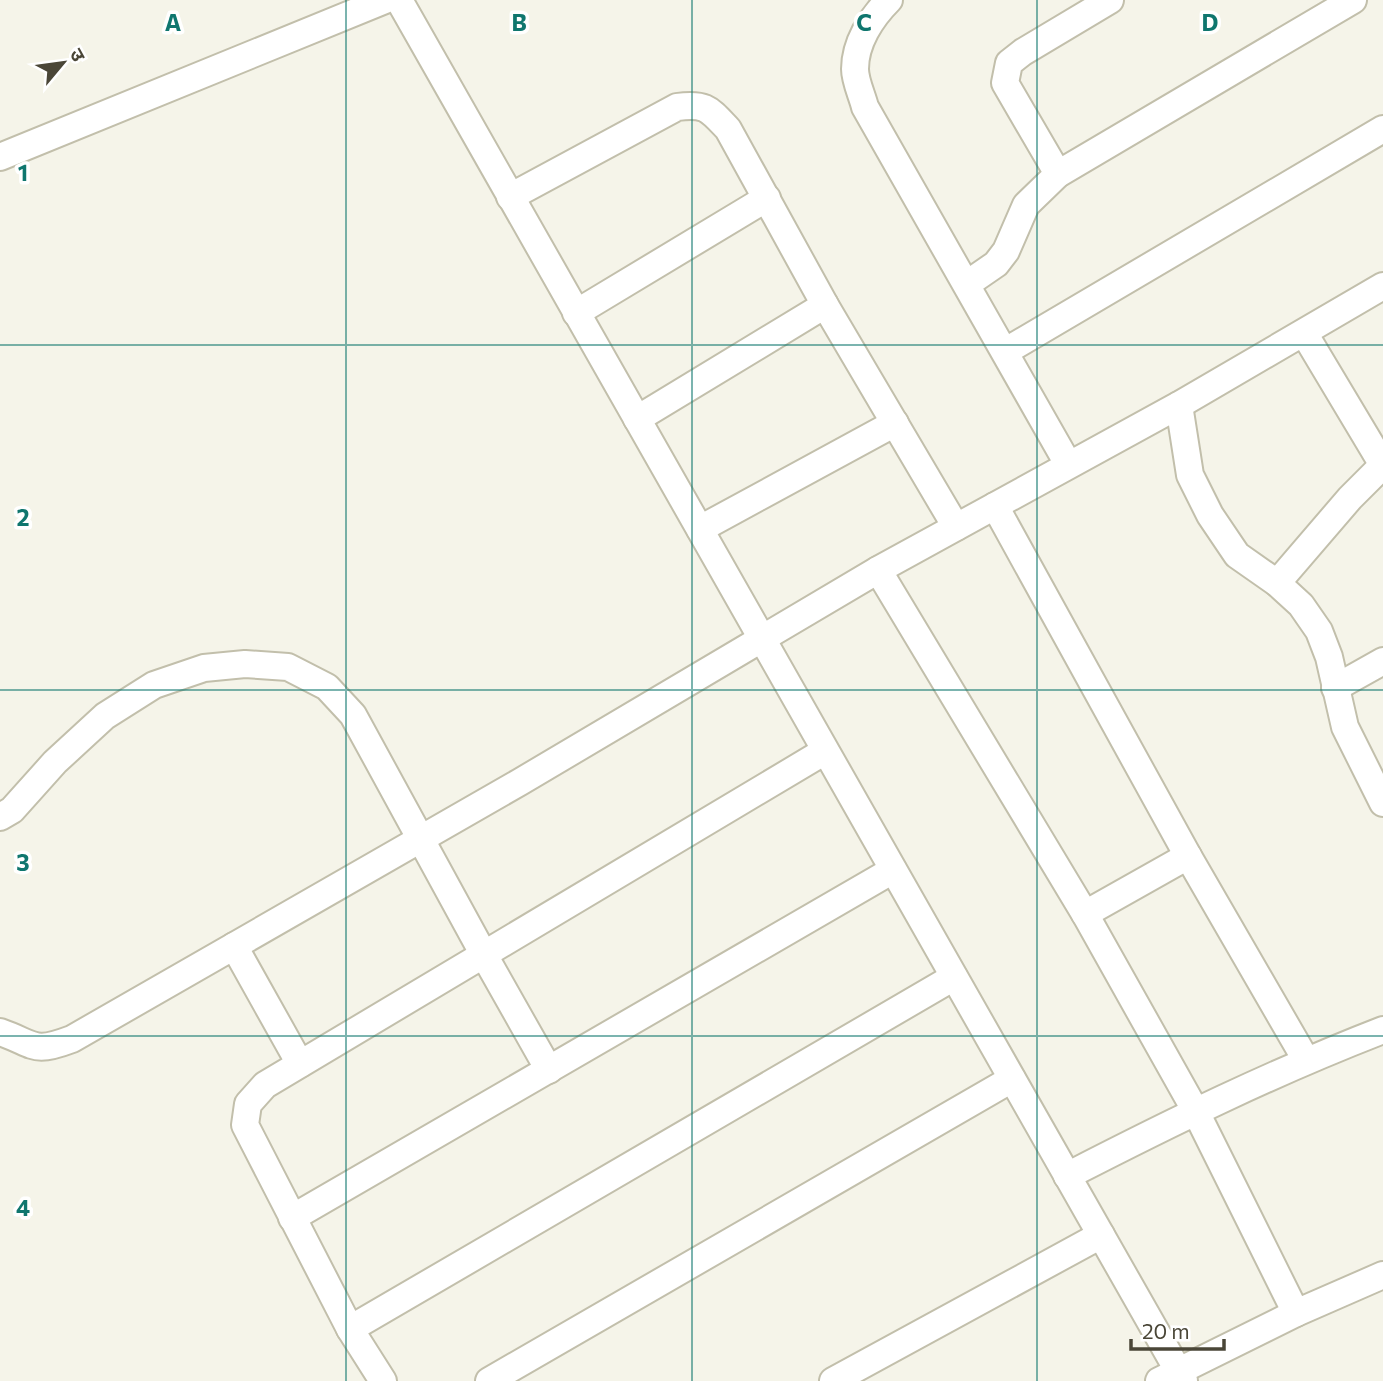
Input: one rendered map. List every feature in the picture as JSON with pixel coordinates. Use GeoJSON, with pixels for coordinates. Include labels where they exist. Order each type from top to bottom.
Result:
{"type":"FeatureCollection","features":[{"type":"Feature","properties":{"kind":"street"},"geometry":{"type":"LineString","coordinates":[[0,157],[385,0]]}},
{"type":"Feature","properties":{"kind":"street"},"geometry":{"type":"LineString","coordinates":[[399,0],[1101,1235],[1174,1377],[1296,1312],[1383,1275]]}},
{"type":"Feature","properties":{"kind":"street"},"geometry":{"type":"LineString","coordinates":[[889,0],[877,11],[859,45],[855,71],[865,107],[1068,464]]}},
{"type":"Feature","properties":{"kind":"street"},"geometry":{"type":"LineString","coordinates":[[1058,174],[1004,83],[1010,63],[1023,52],[1110,0]]}},
{"type":"Feature","properties":{"kind":"street"},"geometry":{"type":"LineString","coordinates":[[967,284],[996,264],[1006,251],[1026,205],[1058,174],[1353,0]]}},
{"type":"Feature","properties":{"kind":"street"},"geometry":{"type":"LineString","coordinates":[[510,197],[677,107],[696,104],[711,111],[728,129],[825,305],[956,527]]}},
{"type":"Feature","properties":{"kind":"street"},"geometry":{"type":"LineString","coordinates":[[1006,351],[1383,129]]}},
{"type":"Feature","properties":{"kind":"street"},"geometry":{"type":"LineString","coordinates":[[576,313],[766,198]]}},
{"type":"Feature","properties":{"kind":"street"},"geometry":{"type":"LineString","coordinates":[[0,1032],[36,1048],[51,1047],[72,1039],[420,840],[878,570],[1179,405],[1383,286]]}},
{"type":"Feature","properties":{"kind":"street"},"geometry":{"type":"LineString","coordinates":[[637,419],[825,305]]}},
{"type":"Feature","properties":{"kind":"street"},"geometry":{"type":"LineString","coordinates":[[1277,583],[1350,498],[1383,465],[1304,333]]}},
{"type":"Feature","properties":{"kind":"street"},"geometry":{"type":"LineString","coordinates":[[1179,405],[1190,475],[1210,515],[1237,555],[1277,583],[1301,605],[1319,631],[1329,657],[1335,688],[1353,746],[1383,803]]}},
{"type":"Feature","properties":{"kind":"street"},"geometry":{"type":"LineString","coordinates":[[700,529],[895,423]]}},
{"type":"Feature","properties":{"kind":"street"},"geometry":{"type":"LineString","coordinates":[[995,506],[1188,856],[1306,1060]]}},
{"type":"Feature","properties":{"kind":"street"},"geometry":{"type":"LineString","coordinates":[[878,570],[1085,914],[1195,1110],[1296,1312]]}},
{"type":"Feature","properties":{"kind":"street"},"geometry":{"type":"LineString","coordinates":[[1335,688],[1383,661]]}},
{"type":"Feature","properties":{"kind":"street"},"geometry":{"type":"LineString","coordinates":[[0,817],[12,810],[55,762],[105,716],[154,685],[204,668],[245,664],[288,667],[327,687],[353,715],[549,1070]]}},
{"type":"Feature","properties":{"kind":"street"},"geometry":{"type":"LineString","coordinates":[[383,1381],[350,1329],[245,1125],[248,1104],[265,1085],[825,751]]}},
{"type":"Feature","properties":{"kind":"street"},"geometry":{"type":"LineString","coordinates":[[1085,914],[1188,856]]}},
{"type":"Feature","properties":{"kind":"street"},"geometry":{"type":"LineString","coordinates":[[292,1218],[893,870]]}},
{"type":"Feature","properties":{"kind":"street"},"geometry":{"type":"LineString","coordinates":[[234,946],[300,1064]]}},
{"type":"Feature","properties":{"kind":"street"},"geometry":{"type":"LineString","coordinates":[[350,1329],[954,977]]}},
{"type":"Feature","properties":{"kind":"street"},"geometry":{"type":"LineString","coordinates":[[1067,1176],[1195,1110],[1306,1060],[1383,1030]]}},
{"type":"Feature","properties":{"kind":"street"},"geometry":{"type":"LineString","coordinates":[[489,1381],[1012,1079]]}},
{"type":"Feature","properties":{"kind":"street"},"geometry":{"type":"LineString","coordinates":[[833,1381],[1101,1235]]}}]}
